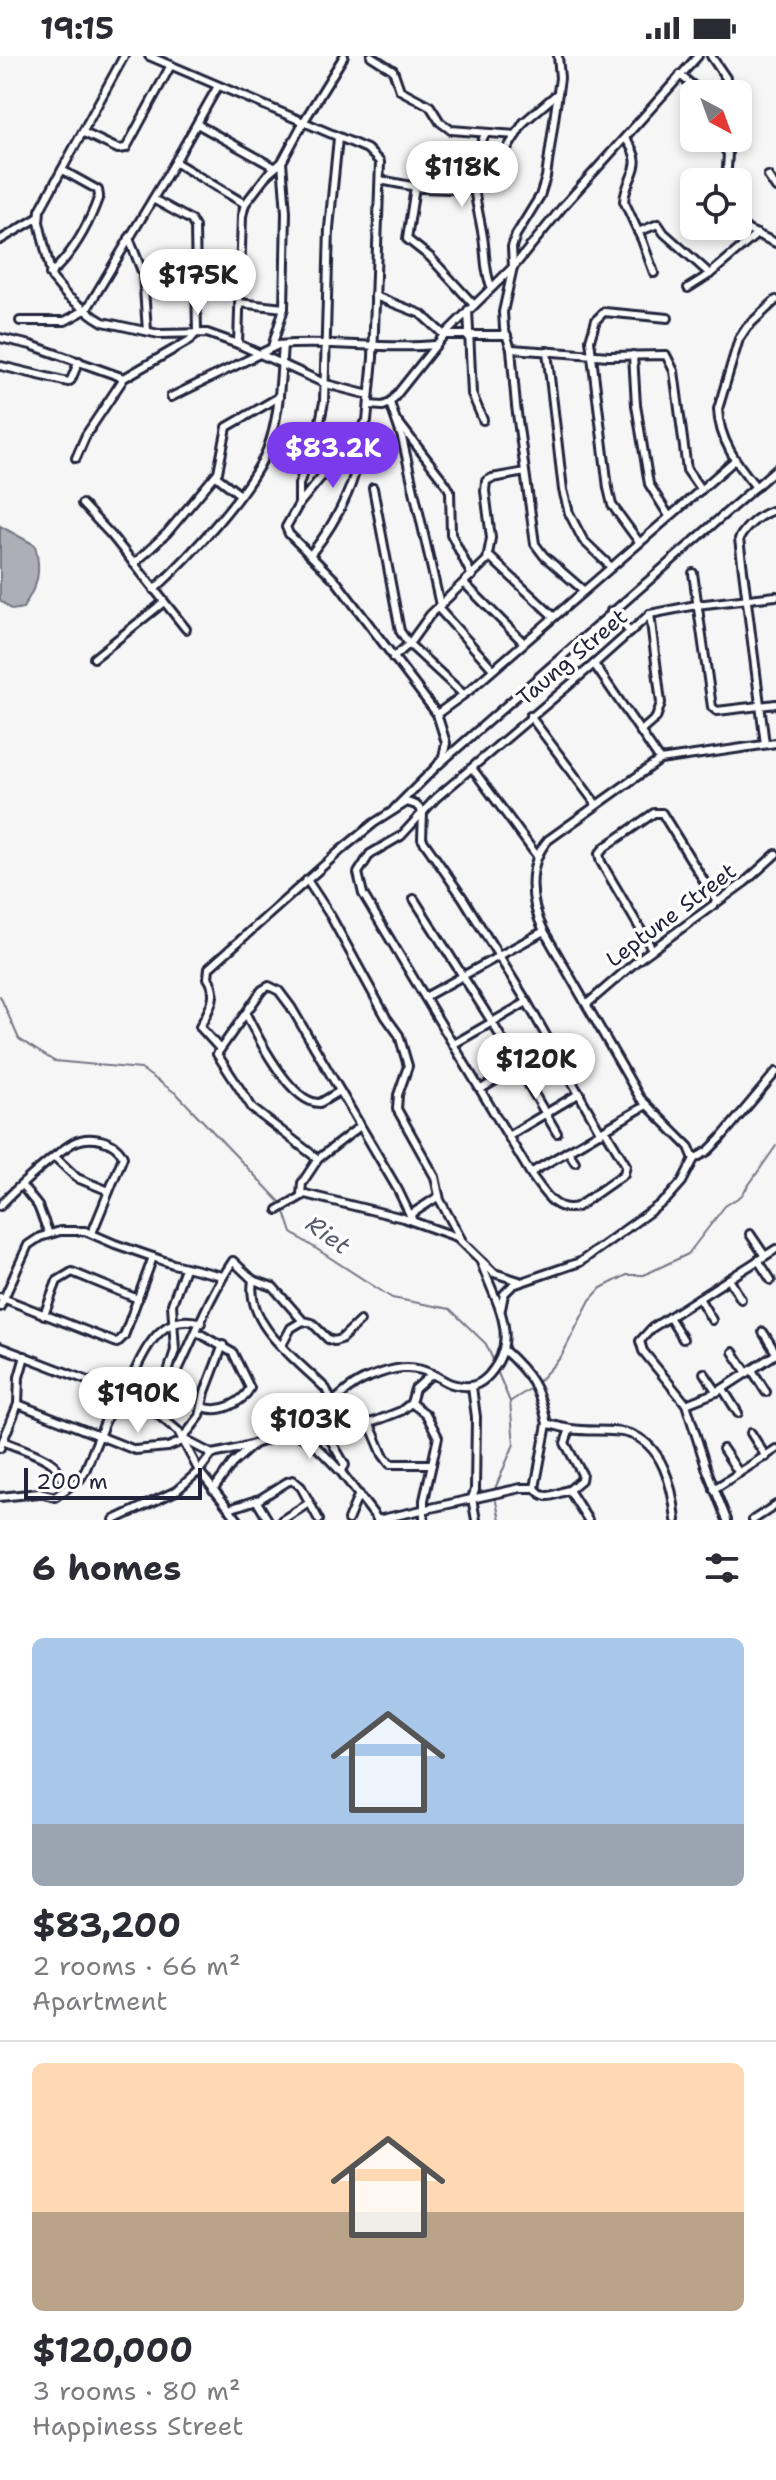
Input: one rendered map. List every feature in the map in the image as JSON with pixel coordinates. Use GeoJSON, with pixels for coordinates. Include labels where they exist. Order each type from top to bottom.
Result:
{"type":"FeatureCollection","features":[{"type":"Feature","properties":{"kind":"street"},"geometry":{"type":"LineString","coordinates":[[124,56],[43,204],[39,217],[50,274],[57,287],[103,322],[171,334],[197,332],[238,344],[326,384],[369,395]]}},
{"type":"Feature","properties":{"kind":"street"},"geometry":{"type":"LineString","coordinates":[[149,56],[367,149],[381,165],[374,347],[367,421],[299,504],[286,527],[289,534],[336,581],[437,714],[446,743],[437,766]]}},
{"type":"Feature","properties":{"kind":"street"},"geometry":{"type":"LineString","coordinates":[[238,344],[245,204],[274,167],[282,162],[344,56]]}},
{"type":"Feature","properties":{"kind":"street"},"geometry":{"type":"LineString","coordinates":[[371,56],[381,58],[393,70],[400,90],[430,106],[451,130],[516,135]]}},
{"type":"Feature","properties":{"kind":"street"},"geometry":{"type":"LineString","coordinates":[[558,56],[560,78],[546,177],[540,196],[512,247],[513,267],[503,312],[511,349],[535,544],[544,556],[583,590]]}},
{"type":"Feature","properties":{"kind":"street"},"geometry":{"type":"LineString","coordinates":[[369,405],[390,403],[444,335],[513,267],[698,56]]}},
{"type":"Feature","properties":{"kind":"street"},"geometry":{"type":"LineString","coordinates":[[711,56],[726,80]]}},
{"type":"Feature","properties":{"kind":"street"},"geometry":{"type":"LineString","coordinates":[[84,133],[118,149],[127,147],[171,65]]}},
{"type":"Feature","properties":{"kind":"street"},"geometry":{"type":"LineString","coordinates":[[680,75],[686,80]]}},
{"type":"Feature","properties":{"kind":"street"},"geometry":{"type":"LineString","coordinates":[[20,321],[65,321],[87,309],[218,86]]}},
{"type":"Feature","properties":{"kind":"street"},"geometry":{"type":"LineString","coordinates":[[497,165],[530,116],[558,93]]}},
{"type":"Feature","properties":{"kind":"street"},"geometry":{"type":"LineString","coordinates":[[197,124],[274,167]]}},
{"type":"Feature","properties":{"kind":"street"},"geometry":{"type":"LineString","coordinates":[[485,134],[474,156],[475,190],[485,265],[491,286]]}},
{"type":"Feature","properties":{"kind":"street"},"geometry":{"type":"LineString","coordinates":[[299,504],[299,484],[322,417],[326,384],[329,228],[338,138]]}},
{"type":"Feature","properties":{"kind":"street"},"geometry":{"type":"LineString","coordinates":[[625,138],[635,151],[636,164],[624,201],[654,273]]}},
{"type":"Feature","properties":{"kind":"street"},"geometry":{"type":"LineString","coordinates":[[175,162],[245,204]]}},
{"type":"Feature","properties":{"kind":"street"},"geometry":{"type":"LineString","coordinates":[[272,347],[284,308],[286,202],[282,162]]}},
{"type":"Feature","properties":{"kind":"street"},"geometry":{"type":"LineString","coordinates":[[50,274],[85,229],[99,196],[98,190],[62,170]]}},
{"type":"Feature","properties":{"kind":"street"},"geometry":{"type":"LineString","coordinates":[[768,176],[776,188]]}},
{"type":"Feature","properties":{"kind":"street"},"geometry":{"type":"LineString","coordinates":[[380,180],[415,187],[475,190]]}},
{"type":"Feature","properties":{"kind":"street"},"geometry":{"type":"LineString","coordinates":[[415,187],[407,239],[430,257],[471,307],[472,394],[483,420]]}},
{"type":"Feature","properties":{"kind":"street"},"geometry":{"type":"LineString","coordinates":[[76,458],[86,435],[124,378],[194,338],[197,332],[196,230],[191,220],[153,199]]}},
{"type":"Feature","properties":{"kind":"street"},"geometry":{"type":"LineString","coordinates":[[0,240],[39,217]]}},
{"type":"Feature","properties":{"kind":"street"},"geometry":{"type":"LineString","coordinates":[[638,232],[658,224],[710,274]]}},
{"type":"Feature","properties":{"kind":"street"},"geometry":{"type":"LineString","coordinates":[[752,231],[776,243]]}},
{"type":"Feature","properties":{"kind":"street"},"geometry":{"type":"LineString","coordinates":[[688,288],[710,274],[757,234]]}},
{"type":"Feature","properties":{"kind":"street"},"geometry":{"type":"LineString","coordinates":[[129,238],[143,274],[147,331]]}},
{"type":"Feature","properties":{"kind":"street"},"geometry":{"type":"LineString","coordinates":[[375,296],[421,314],[444,335],[507,335]]}},
{"type":"Feature","properties":{"kind":"street"},"geometry":{"type":"LineString","coordinates":[[756,487],[735,460],[719,422],[722,396],[739,339],[747,327],[776,300]]}},
{"type":"Feature","properties":{"kind":"street"},"geometry":{"type":"LineString","coordinates":[[239,303],[284,308]]}},
{"type":"Feature","properties":{"kind":"street"},"geometry":{"type":"LineString","coordinates":[[639,542],[612,505],[608,488],[591,334],[601,313],[668,318]]}},
{"type":"Feature","properties":{"kind":"street"},"geometry":{"type":"LineString","coordinates":[[0,338],[124,378]]}},
{"type":"Feature","properties":{"kind":"street"},"geometry":{"type":"LineString","coordinates":[[154,590],[255,476],[267,449],[279,397],[283,345]]}},
{"type":"Feature","properties":{"kind":"street"},"geometry":{"type":"LineString","coordinates":[[171,397],[272,347],[436,345]]}},
{"type":"Feature","properties":{"kind":"street"},"geometry":{"type":"LineString","coordinates":[[511,349],[592,355],[666,355],[670,359],[687,470],[701,490]]}},
{"type":"Feature","properties":{"kind":"street"},"geometry":{"type":"LineString","coordinates":[[547,351],[563,490],[569,513],[583,540],[610,566]]}},
{"type":"Feature","properties":{"kind":"street"},"geometry":{"type":"LineString","coordinates":[[633,355],[636,405],[649,484],[669,516]]}},
{"type":"Feature","properties":{"kind":"street"},"geometry":{"type":"LineString","coordinates":[[1,366],[68,382],[79,361]]}},
{"type":"Feature","properties":{"kind":"street"},"geometry":{"type":"LineString","coordinates":[[134,564],[167,533],[216,476],[221,466],[227,427],[279,397]]}},
{"type":"Feature","properties":{"kind":"street"},"geometry":{"type":"LineString","coordinates":[[390,403],[439,607],[493,669]]}},
{"type":"Feature","properties":{"kind":"street"},"geometry":{"type":"LineString","coordinates":[[396,421],[450,491],[451,534],[472,576]]}},
{"type":"Feature","properties":{"kind":"street"},"geometry":{"type":"LineString","coordinates":[[311,554],[330,529],[345,501],[362,451],[362,428]]}},
{"type":"Feature","properties":{"kind":"street"},"geometry":{"type":"LineString","coordinates":[[437,714],[735,460]]}},
{"type":"Feature","properties":{"kind":"street"},"geometry":{"type":"LineString","coordinates":[[220,1049],[200,1027],[214,994],[208,978],[209,968],[307,880],[394,809],[437,766],[576,647],[611,611],[776,469]]}},
{"type":"Feature","properties":{"kind":"street"},"geometry":{"type":"LineString","coordinates":[[393,658],[489,556],[491,538],[486,481],[525,472]]}},
{"type":"Feature","properties":{"kind":"street"},"geometry":{"type":"LineString","coordinates":[[216,476],[239,494]]}},
{"type":"Feature","properties":{"kind":"street"},"geometry":{"type":"LineString","coordinates":[[373,488],[400,631],[409,644],[463,694]]}},
{"type":"Feature","properties":{"kind":"street"},"geometry":{"type":"LineString","coordinates":[[82,504],[97,518],[186,629]]}},
{"type":"Feature","properties":{"kind":"street"},"geometry":{"type":"LineString","coordinates":[[765,744],[739,539],[747,527],[769,511],[776,510]]}},
{"type":"Feature","properties":{"kind":"street"},"geometry":{"type":"LineString","coordinates":[[489,556],[553,616]]}},
{"type":"Feature","properties":{"kind":"street"},"geometry":{"type":"LineString","coordinates":[[693,573],[712,707],[717,711],[776,704]]}},
{"type":"Feature","properties":{"kind":"street"},"geometry":{"type":"LineString","coordinates":[[464,583],[523,642]]}},
{"type":"Feature","properties":{"kind":"street","name":"Taung Street"},"geometry":{"type":"LineString","coordinates":[[425,997],[363,894],[358,880],[360,867],[370,854],[401,836],[436,798],[650,614],[696,605],[776,596]]}},
{"type":"Feature","properties":{"kind":"street"},"geometry":{"type":"LineString","coordinates":[[94,658],[164,602]]}},
{"type":"Feature","properties":{"kind":"street"},"geometry":{"type":"LineString","coordinates":[[611,611],[630,632]]}},
{"type":"Feature","properties":{"kind":"street"},"geometry":{"type":"LineString","coordinates":[[641,731],[656,718],[661,703],[650,614]]}},
{"type":"Feature","properties":{"kind":"street"},"geometry":{"type":"LineString","coordinates":[[594,664],[660,760]]}},
{"type":"Feature","properties":{"kind":"street"},"geometry":{"type":"LineString","coordinates":[[530,716],[596,804]]}},
{"type":"Feature","properties":{"kind":"street"},"geometry":{"type":"LineString","coordinates":[[501,1311],[504,1294],[521,1281],[562,1270],[596,1253],[676,1191],[694,1159],[689,1147],[645,1106],[544,931],[533,898],[537,856],[548,840],[660,760],[776,743]]}},
{"type":"Feature","properties":{"kind":"street"},"geometry":{"type":"LineString","coordinates":[[472,768],[537,856]]}},
{"type":"Feature","properties":{"kind":"street"},"geometry":{"type":"LineString","coordinates":[[394,809],[412,802],[423,812],[422,839],[499,956],[624,1161],[626,1171],[582,1204],[568,1209],[553,1203],[532,1172],[425,997],[463,976],[499,956],[544,931]]}},
{"type":"Feature","properties":{"kind":"street"},"geometry":{"type":"LineString","coordinates":[[652,949],[601,862],[599,854],[605,847],[654,813],[662,813],[717,902]]}},
{"type":"Feature","properties":{"kind":"street","name":"Leptune Street"},"geometry":{"type":"LineString","coordinates":[[587,1004],[652,949],[745,882],[776,854]]}},
{"type":"Feature","properties":{"kind":"street"},"geometry":{"type":"LineString","coordinates":[[307,880],[399,1035],[408,1066],[398,1095],[397,1109],[435,1177],[439,1196],[462,1241],[481,1262],[499,1275],[521,1281]]}},
{"type":"Feature","properties":{"kind":"street"},"geometry":{"type":"LineString","coordinates":[[414,899],[492,1022],[557,1133]]}},
{"type":"Feature","properties":{"kind":"street"},"geometry":{"type":"LineString","coordinates":[[318,1159],[253,1109],[218,1055],[266,986],[279,991],[340,1091],[411,1218]]}},
{"type":"Feature","properties":{"kind":"street"},"geometry":{"type":"LineString","coordinates":[[454,1044],[527,1002]]}},
{"type":"Feature","properties":{"kind":"street"},"geometry":{"type":"LineString","coordinates":[[246,1014],[284,1078],[303,1099],[320,1103],[340,1091]]}},
{"type":"Feature","properties":{"kind":"street"},"geometry":{"type":"LineString","coordinates":[[481,1089],[553,1046]]}},
{"type":"Feature","properties":{"kind":"street"},"geometry":{"type":"LineString","coordinates":[[694,1159],[712,1148],[776,1072]]}},
{"type":"Feature","properties":{"kind":"street"},"geometry":{"type":"LineString","coordinates":[[508,1136],[580,1093]]}},
{"type":"Feature","properties":{"kind":"street"},"geometry":{"type":"LineString","coordinates":[[532,1172],[645,1106]]}},
{"type":"Feature","properties":{"kind":"street"},"geometry":{"type":"LineString","coordinates":[[301,1195],[302,1183],[318,1159],[359,1127]]}},
{"type":"Feature","properties":{"kind":"street"},"geometry":{"type":"LineString","coordinates":[[0,1206],[73,1143],[100,1140],[118,1148],[123,1154],[123,1161],[92,1233]]}},
{"type":"Feature","properties":{"kind":"street"},"geometry":{"type":"LineString","coordinates":[[568,1151],[575,1162]]}},
{"type":"Feature","properties":{"kind":"street"},"geometry":{"type":"LineString","coordinates":[[56,1158],[77,1178],[109,1191]]}},
{"type":"Feature","properties":{"kind":"street"},"geometry":{"type":"LineString","coordinates":[[22,1186],[38,1206],[49,1234]]}},
{"type":"Feature","properties":{"kind":"street"},"geometry":{"type":"LineString","coordinates":[[278,1210],[301,1195],[315,1195],[411,1218],[462,1241]]}},
{"type":"Feature","properties":{"kind":"street"},"geometry":{"type":"LineString","coordinates":[[411,1218],[439,1196]]}},
{"type":"Feature","properties":{"kind":"street"},"geometry":{"type":"LineString","coordinates":[[0,1307],[26,1248],[49,1234],[71,1229],[92,1233],[185,1268],[222,1276]]}},
{"type":"Feature","properties":{"kind":"street"},"geometry":{"type":"LineString","coordinates":[[750,1234],[771,1280]]}},
{"type":"Feature","properties":{"kind":"street"},"geometry":{"type":"LineString","coordinates":[[727,1520],[686,1404],[643,1351],[640,1339],[776,1249]]}},
{"type":"Feature","properties":{"kind":"street"},"geometry":{"type":"LineString","coordinates":[[2,1298],[117,1343],[123,1338],[153,1257]]}},
{"type":"Feature","properties":{"kind":"street"},"geometry":{"type":"LineString","coordinates":[[155,1412],[191,1346],[222,1276],[233,1261],[253,1280],[273,1287],[303,1321],[312,1323],[328,1339],[341,1339],[360,1321]]}},
{"type":"Feature","properties":{"kind":"street"},"geometry":{"type":"LineString","coordinates":[[114,1520],[166,1497],[199,1471],[212,1454],[289,1431],[317,1416],[365,1379],[411,1367],[451,1384],[472,1387],[484,1380],[499,1363],[504,1350],[505,1330],[501,1311],[481,1262]]}},
{"type":"Feature","properties":{"kind":"street"},"geometry":{"type":"LineString","coordinates":[[166,1395],[163,1388],[175,1350],[172,1304],[185,1268]]}},
{"type":"Feature","properties":{"kind":"street"},"geometry":{"type":"LineString","coordinates":[[44,1315],[57,1281],[72,1272],[138,1299]]}},
{"type":"Feature","properties":{"kind":"street"},"geometry":{"type":"LineString","coordinates":[[729,1279],[741,1299]]}},
{"type":"Feature","properties":{"kind":"street"},"geometry":{"type":"LineString","coordinates":[[253,1280],[259,1319],[326,1389],[332,1402]]}},
{"type":"Feature","properties":{"kind":"street"},"geometry":{"type":"LineString","coordinates":[[699,1298],[712,1320]]}},
{"type":"Feature","properties":{"kind":"street"},"geometry":{"type":"LineString","coordinates":[[669,1317],[683,1339]]}},
{"type":"Feature","properties":{"kind":"street"},"geometry":{"type":"LineString","coordinates":[[0,1497],[39,1493],[55,1497],[80,1479],[121,1393],[153,1339],[173,1322],[186,1319],[201,1323]]}},
{"type":"Feature","properties":{"kind":"street"},"geometry":{"type":"LineString","coordinates":[[282,1345],[291,1328],[303,1321]]}},
{"type":"Feature","properties":{"kind":"street"},"geometry":{"type":"LineString","coordinates":[[197,1332],[233,1353],[250,1390],[230,1406],[215,1410],[203,1407]]}},
{"type":"Feature","properties":{"kind":"street"},"geometry":{"type":"LineString","coordinates":[[686,1404],[720,1390],[776,1354],[763,1332]]}},
{"type":"Feature","properties":{"kind":"street"},"geometry":{"type":"LineString","coordinates":[[18,1404],[138,1451],[168,1447],[183,1439],[194,1426],[223,1345]]}},
{"type":"Feature","properties":{"kind":"street"},"geometry":{"type":"LineString","coordinates":[[175,1350],[191,1346]]}},
{"type":"Feature","properties":{"kind":"street"},"geometry":{"type":"LineString","coordinates":[[0,1347],[121,1393],[155,1412],[178,1431],[199,1471],[238,1520]]}},
{"type":"Feature","properties":{"kind":"street"},"geometry":{"type":"LineString","coordinates":[[504,1350],[532,1378],[543,1405],[547,1424],[535,1488],[541,1496],[548,1498],[569,1490],[581,1480],[582,1474],[565,1443],[570,1429]]}},
{"type":"Feature","properties":{"kind":"street"},"geometry":{"type":"LineString","coordinates":[[733,1352],[766,1392]]}},
{"type":"Feature","properties":{"kind":"street"},"geometry":{"type":"LineString","coordinates":[[25,1356],[19,1377],[18,1404],[1,1445],[52,1463],[61,1478],[70,1484]]}},
{"type":"Feature","properties":{"kind":"street"},"geometry":{"type":"LineString","coordinates":[[704,1373],[738,1413]]}},
{"type":"Feature","properties":{"kind":"street"},"geometry":{"type":"LineString","coordinates":[[323,1428],[389,1417],[411,1403],[415,1389],[432,1374]]}},
{"type":"Feature","properties":{"kind":"street"},"geometry":{"type":"LineString","coordinates":[[472,1387],[476,1409],[477,1449],[472,1498],[476,1520]]}},
{"type":"Feature","properties":{"kind":"street"},"geometry":{"type":"LineString","coordinates":[[411,1403],[426,1414],[437,1434],[438,1444],[423,1510],[424,1520]]}},
{"type":"Feature","properties":{"kind":"street"},"geometry":{"type":"LineString","coordinates":[[317,1416],[345,1465],[341,1472]]}},
{"type":"Feature","properties":{"kind":"street"},"geometry":{"type":"LineString","coordinates":[[369,1422],[390,1464],[432,1464]]}},
{"type":"Feature","properties":{"kind":"street"},"geometry":{"type":"LineString","coordinates":[[547,1424],[627,1433],[641,1439],[665,1471],[673,1490],[676,1520]]}},
{"type":"Feature","properties":{"kind":"street"},"geometry":{"type":"LineString","coordinates":[[289,1431],[303,1436],[318,1448],[378,1520],[521,1488],[535,1488]]}},
{"type":"Feature","properties":{"kind":"street"},"geometry":{"type":"LineString","coordinates":[[751,1433],[766,1457]]}},
{"type":"Feature","properties":{"kind":"street"},"geometry":{"type":"LineString","coordinates":[[183,1439],[212,1454]]}},
{"type":"Feature","properties":{"kind":"street"},"geometry":{"type":"LineString","coordinates":[[213,1490],[232,1464],[256,1441]]}},
{"type":"Feature","properties":{"kind":"street"},"geometry":{"type":"LineString","coordinates":[[723,1449],[739,1473]]}},
{"type":"Feature","properties":{"kind":"street"},"geometry":{"type":"LineString","coordinates":[[714,1489],[776,1449]]}},
{"type":"Feature","properties":{"kind":"street"},"geometry":{"type":"LineString","coordinates":[[229,1509],[256,1500],[291,1480],[298,1483],[319,1520]]}},
{"type":"Feature","properties":{"kind":"street"},"geometry":{"type":"LineString","coordinates":[[569,1490],[588,1520]]}},
{"type":"Feature","properties":{"kind":"street"},"geometry":{"type":"LineString","coordinates":[[348,1520],[359,1494]]}},
{"type":"Feature","properties":{"kind":"street"},"geometry":{"type":"LineString","coordinates":[[256,1500],[268,1520]]}},
{"type":"Feature","properties":{"kind":"street"},"geometry":{"type":"LineString","coordinates":[[282,1520],[309,1503]]}},
{"type":"Feature","properties":{"kind":"street"},"geometry":{"type":"LineString","coordinates":[[753,1520],[776,1505]]}},
{"type":"Feature","properties":{"kind":"shaded area"},"geometry":{"type":"Polygon","coordinates":[[[0,526],[35,545],[37,578],[23,608],[12,610],[0,600],[0,526]]]}},
{"type":"Feature","properties":{"kind":"waterway","name":"Riet"},"geometry":{"type":"LineString","coordinates":[[0,996],[19,1039],[54,1061],[141,1069],[177,1094],[281,1203]]}},
{"type":"Feature","properties":{"kind":"waterway"},"geometry":{"type":"LineString","coordinates":[[537,1383],[561,1357],[590,1300],[601,1288],[627,1275],[644,1275],[688,1254],[725,1206],[741,1196],[776,1146]]}},
{"type":"Feature","properties":{"kind":"waterway","name":"Riet"},"geometry":{"type":"LineString","coordinates":[[284,1209],[292,1233],[392,1298],[450,1309],[486,1344],[494,1362]]}},
{"type":"Feature","properties":{"kind":"waterway","name":"Riet"},"geometry":{"type":"LineString","coordinates":[[494,1491],[514,1444],[510,1402],[496,1368]]}},
{"type":"Feature","properties":{"kind":"waterway"},"geometry":{"type":"LineString","coordinates":[[511,1401],[533,1387]]}},
{"type":"Feature","properties":{"kind":"waterway","name":"Riet"},"geometry":{"type":"LineString","coordinates":[[495,1497],[500,1520]]}}]}
